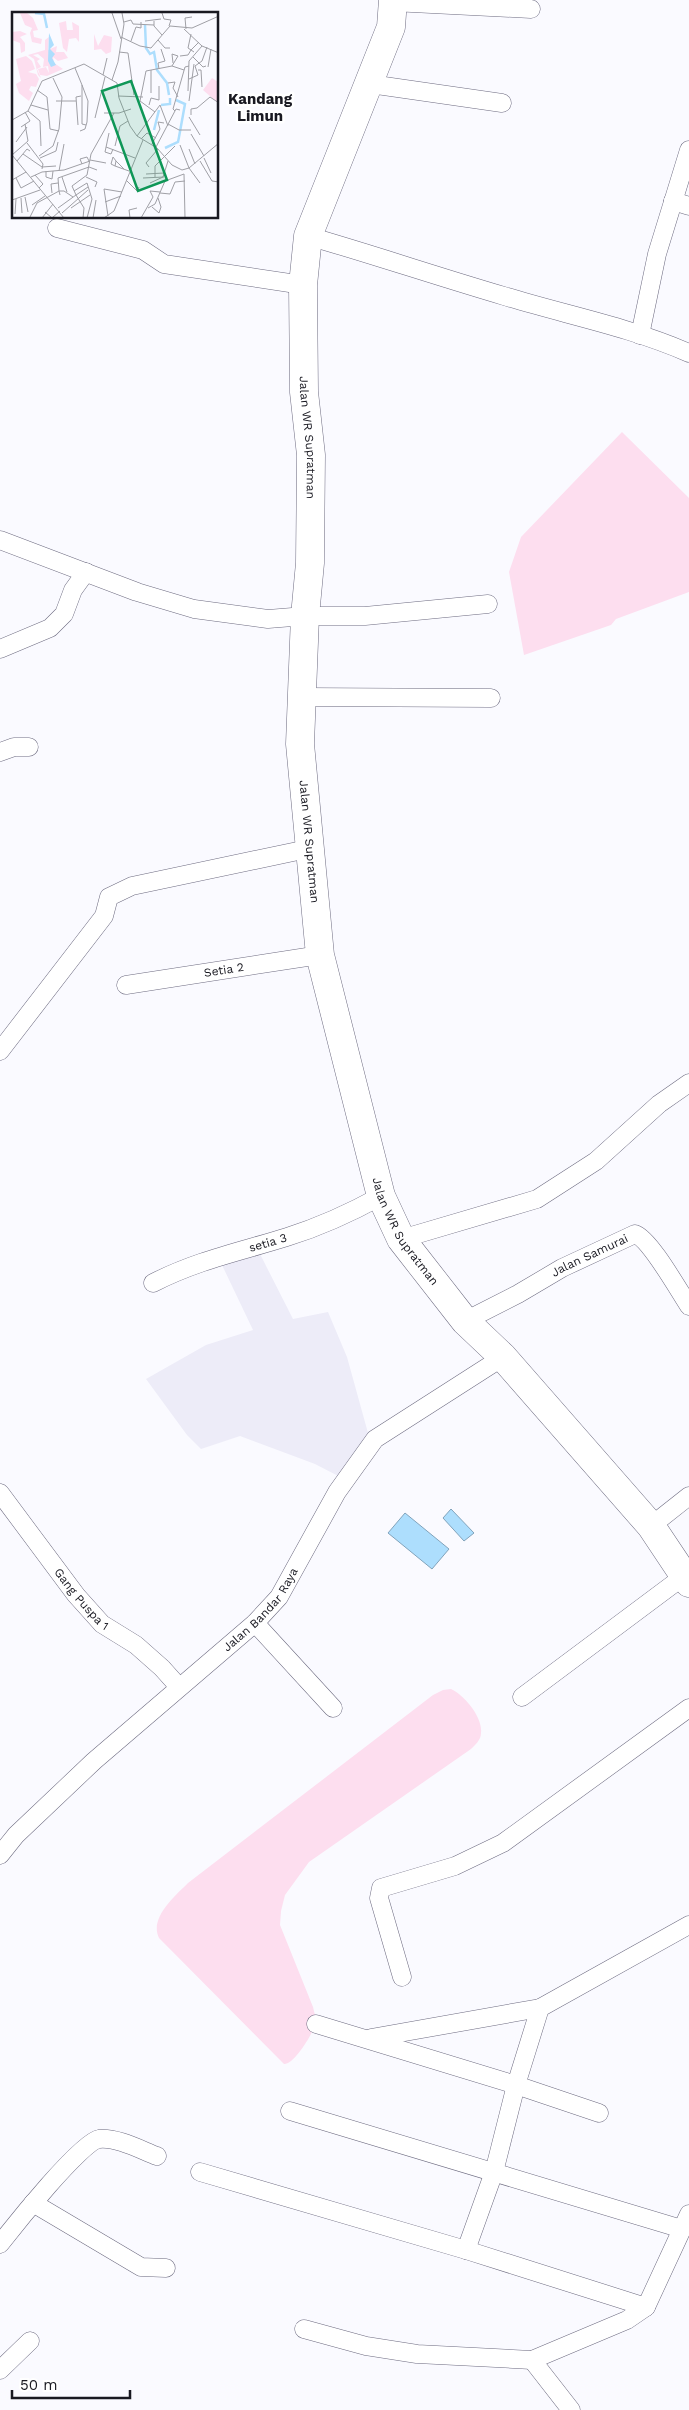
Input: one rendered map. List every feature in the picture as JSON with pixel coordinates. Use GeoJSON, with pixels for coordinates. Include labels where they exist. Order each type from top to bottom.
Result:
{"type":"FeatureCollection","features":[{"type":"Feature","properties":{"kind":"highway","name":"Jalan WR Supratman"},"geometry":{"type":"LineString","coordinates":[[393,1],[391,27],[370,84],[351,126],[308,236],[303,285],[304,392],[311,455],[310,563],[305,616],[300,744],[312,848],[320,954],[381,1196],[402,1239],[466,1321],[503,1357],[650,1526],[686,1579]]}},
{"type":"Feature","properties":{"kind":"street"},"geometry":{"type":"LineString","coordinates":[[393,1],[531,9]]}},
{"type":"Feature","properties":{"kind":"street"},"geometry":{"type":"LineString","coordinates":[[370,84],[502,103]]}},
{"type":"Feature","properties":{"kind":"street"},"geometry":{"type":"LineString","coordinates":[[640,336],[657,254],[681,203],[689,150]]}},
{"type":"Feature","properties":{"kind":"street"},"geometry":{"type":"LineString","coordinates":[[57,228],[143,250],[164,264],[303,285]]}},
{"type":"Feature","properties":{"kind":"street"},"geometry":{"type":"LineString","coordinates":[[308,236],[505,296],[631,330],[640,336],[689,353]]}},
{"type":"Feature","properties":{"kind":"street"},"geometry":{"type":"LineString","coordinates":[[0,540],[137,592],[194,609],[268,619],[305,616],[365,616],[488,604]]}},
{"type":"Feature","properties":{"kind":"street"},"geometry":{"type":"LineString","coordinates":[[0,650],[50,628],[64,614],[74,590],[86,572]]}},
{"type":"Feature","properties":{"kind":"street"},"geometry":{"type":"LineString","coordinates":[[302,697],[492,698]]}},
{"type":"Feature","properties":{"kind":"street"},"geometry":{"type":"LineString","coordinates":[[0,752],[14,747],[29,747]]}},
{"type":"Feature","properties":{"kind":"street"},"geometry":{"type":"LineString","coordinates":[[0,1051],[7,1027],[104,916],[109,896],[132,886],[312,848]]}},
{"type":"Feature","properties":{"kind":"street","name":"Setia 2"},"geometry":{"type":"LineString","coordinates":[[126,985],[320,954]]}},
{"type":"Feature","properties":{"kind":"street"},"geometry":{"type":"LineString","coordinates":[[402,1239],[537,1199],[596,1161],[659,1104],[689,1083]]}},
{"type":"Feature","properties":{"kind":"street","name":"setia 3"},"geometry":{"type":"LineString","coordinates":[[153,1283],[184,1268],[289,1236],[356,1209],[381,1196]]}},
{"type":"Feature","properties":{"kind":"street","name":"Jalan Samurai"},"geometry":{"type":"LineString","coordinates":[[466,1321],[562,1268],[635,1234],[640,1236],[654,1253],[689,1306]]}},
{"type":"Feature","properties":{"kind":"street","name":"Jalan Bandar Raya"},"geometry":{"type":"LineString","coordinates":[[0,1855],[16,1836],[94,1761],[255,1623],[279,1597],[337,1492],[375,1439],[503,1357]]}},
{"type":"Feature","properties":{"kind":"street","name":"Gang Puspa 1"},"geometry":{"type":"LineString","coordinates":[[0,1492],[76,1596],[102,1624],[136,1645],[162,1668],[179,1688]]}},
{"type":"Feature","properties":{"kind":"street"},"geometry":{"type":"LineString","coordinates":[[650,1526],[689,1496]]}},
{"type":"Feature","properties":{"kind":"street"},"geometry":{"type":"LineString","coordinates":[[522,1697],[686,1579]]}},
{"type":"Feature","properties":{"kind":"street"},"geometry":{"type":"LineString","coordinates":[[255,1623],[332,1708]]}},
{"type":"Feature","properties":{"kind":"street"},"geometry":{"type":"LineString","coordinates":[[402,1977],[379,1898],[381,1888],[454,1866],[503,1843],[689,1708]]}},
{"type":"Feature","properties":{"kind":"street"},"geometry":{"type":"LineString","coordinates":[[368,2038],[540,2008],[689,1925]]}},
{"type":"Feature","properties":{"kind":"street"},"geometry":{"type":"LineString","coordinates":[[466,2250],[494,2172],[516,2085],[540,2008]]}},
{"type":"Feature","properties":{"kind":"street"},"geometry":{"type":"LineString","coordinates":[[316,2024],[368,2038],[599,2113]]}},
{"type":"Feature","properties":{"kind":"street"},"geometry":{"type":"LineString","coordinates":[[290,2111],[494,2172],[685,2222],[646,2307],[626,2320],[532,2360],[417,2354],[366,2346],[304,2329]]}},
{"type":"Feature","properties":{"kind":"street"},"geometry":{"type":"LineString","coordinates":[[0,2244],[63,2170],[91,2143],[98,2139],[110,2140],[157,2156]]}},
{"type":"Feature","properties":{"kind":"street"},"geometry":{"type":"LineString","coordinates":[[200,2172],[466,2250],[646,2307]]}},
{"type":"Feature","properties":{"kind":"street"},"geometry":{"type":"LineString","coordinates":[[33,2203],[141,2267],[166,2268]]}},
{"type":"Feature","properties":{"kind":"street"},"geometry":{"type":"LineString","coordinates":[[0,2370],[30,2341]]}},
{"type":"Feature","properties":{"kind":"street"},"geometry":{"type":"LineString","coordinates":[[532,2360],[571,2410]]}},
{"type":"Feature","properties":{"kind":"shaded area"},"geometry":{"type":"Polygon","coordinates":[[[622,432],[689,498],[689,592],[616,619],[611,625],[524,655],[509,572],[521,537],[622,432]]]}},
{"type":"Feature","properties":{"kind":"shaded area"},"geometry":{"type":"Polygon","coordinates":[[[260,1254],[293,1319],[328,1312],[347,1357],[368,1433],[375,1439],[346,1480],[315,1464],[240,1436],[201,1449],[187,1435],[146,1379],[206,1345],[253,1330],[222,1265],[260,1254]]]}},
{"type":"Feature","properties":{"kind":"shaded area"},"geometry":{"type":"Polygon","coordinates":[[[451,1689],[467,1701],[476,1714],[481,1727],[481,1736],[478,1742],[471,1749],[309,1862],[285,1895],[280,1925],[313,2007],[316,2022],[308,2040],[298,2054],[288,2063],[284,2064],[159,1938],[157,1923],[160,1915],[170,1901],[188,1883],[433,1695],[443,1690],[451,1689]]]}},
{"type":"Feature","properties":{"kind":"water"},"geometry":{"type":"Polygon","coordinates":[[[451,1509],[474,1533],[464,1541],[443,1518],[451,1509]]]}},
{"type":"Feature","properties":{"kind":"water"},"geometry":{"type":"Polygon","coordinates":[[[405,1513],[449,1549],[432,1569],[388,1533],[405,1513]]]}},
{"type":"Feature","properties":{"kind":"district","name":"Kandang Limun"},"geometry":{"type":"Point","coordinates":[260,108]}}]}
